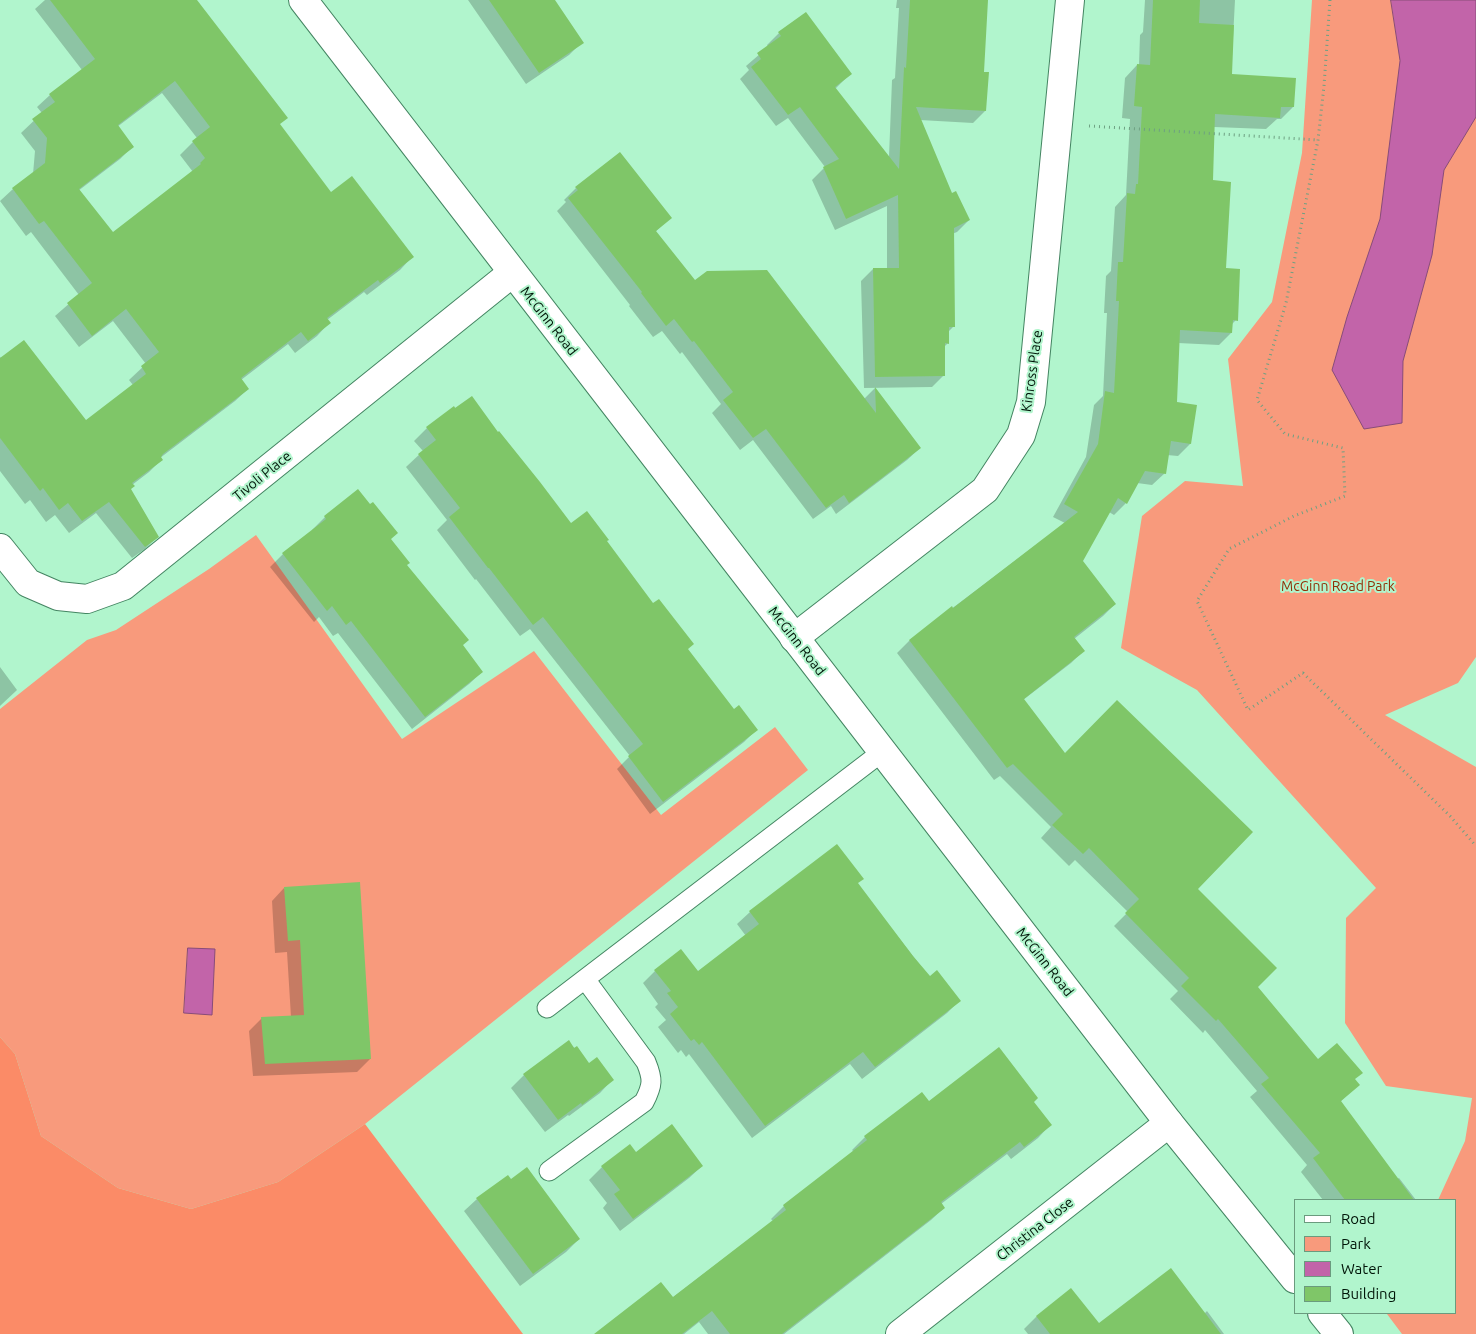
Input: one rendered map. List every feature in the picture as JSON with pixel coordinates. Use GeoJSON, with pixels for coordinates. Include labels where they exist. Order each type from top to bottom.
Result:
{"type":"FeatureCollection","features":[{"type":"Feature","properties":{"kind":"street","name":"McGinn Road"},"geometry":{"type":"LineString","coordinates":[[303,0],[1169,1123],[1294,1278]]}},
{"type":"Feature","properties":{"kind":"street","name":"Kinross Place"},"geometry":{"type":"LineString","coordinates":[[794,638],[984,490],[1021,435],[1031,402],[1070,0]]}},
{"type":"Feature","properties":{"kind":"street","name":"Tivoli Place"},"geometry":{"type":"LineString","coordinates":[[0,548],[28,583],[58,596],[87,599],[123,586],[512,273]]}},
{"type":"Feature","properties":{"kind":"street","name":"Christina Close"},"geometry":{"type":"LineString","coordinates":[[900,1334],[1169,1123]]}},
{"type":"Feature","properties":{"kind":"street"},"geometry":{"type":"LineString","coordinates":[[1323,1314],[1339,1334]]}},
{"type":"Feature","properties":{"kind":"lane"},"geometry":{"type":"LineString","coordinates":[[547,1008],[882,752]]}},
{"type":"Feature","properties":{"kind":"lane"},"geometry":{"type":"LineString","coordinates":[[549,1172],[644,1102],[651,1089],[651,1076],[646,1062],[585,979]]}},
{"type":"Feature","properties":{"kind":"path"},"geometry":{"type":"LineString","coordinates":[[1330,0],[1318,140],[1286,304],[1257,400],[1285,434],[1343,448],[1345,496],[1294,516],[1229,549],[1197,601],[1248,710],[1303,673],[1450,816],[1476,846]]}},
{"type":"Feature","properties":{"kind":"path"},"geometry":{"type":"LineString","coordinates":[[1058,124],[1318,140]]}},
{"type":"Feature","properties":{"kind":"green space","name":"McGinn Road Park"},"geometry":{"type":"Polygon","coordinates":[[[1312,0],[1476,0],[1476,657],[1458,683],[1385,715],[1476,767],[1476,1334],[1402,1334],[1387,1314],[1456,1314],[1456,1199],[1438,1199],[1465,1141],[1472,1098],[1386,1086],[1345,1023],[1346,918],[1376,888],[1197,690],[1121,648],[1142,516],[1185,481],[1243,486],[1228,359],[1272,302],[1302,153],[1312,0]]]}},
{"type":"Feature","properties":{"kind":"green space"},"geometry":{"type":"Polygon","coordinates":[[[256,535],[402,739],[534,651],[661,815],[775,727],[808,770],[365,1124],[278,1182],[191,1209],[118,1188],[41,1136],[15,1054],[0,1037],[0,709],[87,640],[116,630],[209,569],[256,535]]]}},
{"type":"Feature","properties":{"kind":"shaded area"},"geometry":{"type":"Polygon","coordinates":[[[0,1037],[15,1054],[41,1136],[118,1188],[191,1209],[278,1182],[365,1124],[523,1334],[0,1334],[0,1037]]]}},
{"type":"Feature","properties":{"kind":"water"},"geometry":{"type":"Polygon","coordinates":[[[1391,0],[1476,0],[1476,117],[1444,170],[1432,255],[1403,361],[1402,423],[1364,429],[1332,370],[1347,317],[1380,219],[1400,61],[1391,0]]]}},
{"type":"Feature","properties":{"kind":"water"},"geometry":{"type":"Polygon","coordinates":[[[188,948],[215,949],[212,1015],[184,1013],[188,948]]]}},
{"type":"Feature","properties":{"kind":"building"},"geometry":{"type":"Polygon","coordinates":[[[50,0],[197,0],[288,118],[280,124],[331,192],[352,176],[414,257],[380,283],[378,280],[327,318],[331,323],[308,341],[301,332],[241,378],[249,389],[163,454],[161,457],[163,460],[132,483],[135,486],[131,489],[159,537],[145,547],[109,502],[82,521],[68,503],[59,510],[43,488],[40,491],[0,438],[0,358],[24,340],[86,420],[146,374],[141,366],[159,352],[126,309],[92,336],[67,303],[92,283],[44,221],[39,224],[12,188],[45,163],[47,138],[32,119],[55,102],[49,94],[95,59],[50,0]],[[175,81],[118,125],[134,147],[79,189],[113,232],[201,164],[205,158],[192,141],[210,127],[175,81]]]}},
{"type":"Feature","properties":{"kind":"building"},"geometry":{"type":"Polygon","coordinates":[[[489,0],[555,0],[584,43],[539,73],[489,0]]]}},
{"type":"Feature","properties":{"kind":"building"},"geometry":{"type":"Polygon","coordinates":[[[910,0],[988,0],[984,72],[989,72],[986,111],[916,107],[952,193],[956,191],[970,220],[954,228],[955,327],[949,327],[949,344],[945,343],[945,376],[875,377],[873,268],[899,268],[898,195],[846,219],[823,167],[839,159],[800,107],[788,115],[751,67],[761,59],[757,53],[781,36],[778,32],[806,12],[852,74],[835,87],[899,169],[904,67],[906,68],[910,0]]]}},
{"type":"Feature","properties":{"kind":"building"},"geometry":{"type":"Polygon","coordinates":[[[1153,0],[1200,0],[1199,23],[1234,25],[1232,74],[1296,78],[1294,107],[1281,107],[1280,118],[1215,114],[1213,180],[1231,182],[1226,268],[1240,269],[1238,321],[1233,320],[1232,333],[1180,330],[1177,402],[1197,405],[1191,444],[1171,441],[1166,474],[1145,471],[1127,504],[1118,498],[1083,561],[1116,604],[1074,637],[1085,651],[1024,699],[1065,753],[1117,700],[1253,832],[1198,889],[1277,968],[1258,987],[1318,1059],[1337,1043],[1363,1073],[1355,1079],[1360,1085],[1341,1101],[1413,1199],[1344,1199],[1313,1158],[1320,1153],[1261,1084],[1269,1078],[1218,1019],[1216,1021],[1181,986],[1189,978],[1125,913],[1139,899],[1089,848],[1083,854],[1052,825],[1063,814],[1013,764],[1007,768],[909,640],[1078,512],[1064,504],[1098,444],[1105,391],[1114,393],[1119,301],[1116,301],[1118,262],[1123,262],[1127,193],[1135,194],[1136,184],[1138,184],[1142,107],[1134,106],[1137,64],[1150,65],[1153,0]]]}},
{"type":"Feature","properties":{"kind":"building"},"geometry":{"type":"Polygon","coordinates":[[[620,152],[672,218],[656,231],[695,280],[707,271],[767,270],[876,413],[875,387],[921,448],[849,503],[844,495],[826,508],[766,429],[753,438],[723,400],[733,392],[694,341],[692,342],[674,319],[666,326],[642,292],[568,198],[578,190],[575,187],[620,152]]]}},
{"type":"Feature","properties":{"kind":"building"},"geometry":{"type":"Polygon","coordinates":[[[472,396],[498,432],[571,523],[587,511],[653,603],[659,599],[694,644],[688,649],[734,709],[739,705],[758,730],[663,802],[628,756],[643,744],[543,617],[533,625],[488,568],[449,517],[460,508],[418,454],[436,440],[426,427],[454,406],[455,408],[472,396]]]}},
{"type":"Feature","properties":{"kind":"building"},"geometry":{"type":"Polygon","coordinates":[[[358,489],[370,504],[373,502],[398,533],[391,539],[410,563],[407,565],[469,640],[463,645],[483,672],[425,717],[351,621],[346,625],[332,606],[327,611],[282,553],[326,519],[324,516],[358,489]]]}},
{"type":"Feature","properties":{"kind":"building"},"geometry":{"type":"Polygon","coordinates":[[[837,844],[864,879],[858,883],[913,956],[930,976],[937,970],[961,1001],[875,1067],[863,1052],[765,1126],[702,1042],[699,1045],[694,1039],[691,1041],[670,1014],[678,1007],[667,993],[671,991],[654,970],[681,949],[698,971],[759,924],[749,911],[837,844]]]}},
{"type":"Feature","properties":{"kind":"building"},"geometry":{"type":"Polygon","coordinates":[[[360,882],[371,1059],[265,1064],[261,1017],[304,1015],[300,940],[288,941],[284,887],[360,882]]]}},
{"type":"Feature","properties":{"kind":"building"},"geometry":{"type":"Polygon","coordinates":[[[569,1040],[574,1048],[577,1046],[589,1063],[597,1057],[614,1080],[582,1105],[581,1103],[558,1120],[523,1074],[569,1040]]]}},
{"type":"Feature","properties":{"kind":"building"},"geometry":{"type":"Polygon","coordinates":[[[999,1047],[1038,1098],[1034,1102],[1052,1125],[1024,1147],[1020,1142],[941,1202],[945,1208],[782,1334],[730,1334],[712,1311],[682,1334],[594,1334],[661,1282],[673,1297],[786,1210],[783,1205],[867,1140],[864,1136],[922,1092],[929,1101],[999,1047]]]}},
{"type":"Feature","properties":{"kind":"building"},"geometry":{"type":"Polygon","coordinates":[[[672,1124],[703,1166],[633,1219],[614,1194],[620,1190],[601,1166],[630,1144],[636,1152],[672,1124]]]}},
{"type":"Feature","properties":{"kind":"building"},"geometry":{"type":"Polygon","coordinates":[[[527,1167],[580,1239],[533,1274],[476,1198],[508,1175],[511,1179],[527,1167]]]}},
{"type":"Feature","properties":{"kind":"building"},"geometry":{"type":"Polygon","coordinates":[[[1171,1268],[1221,1334],[1050,1334],[1036,1316],[1071,1288],[1099,1323],[1171,1268]]]}}]}
